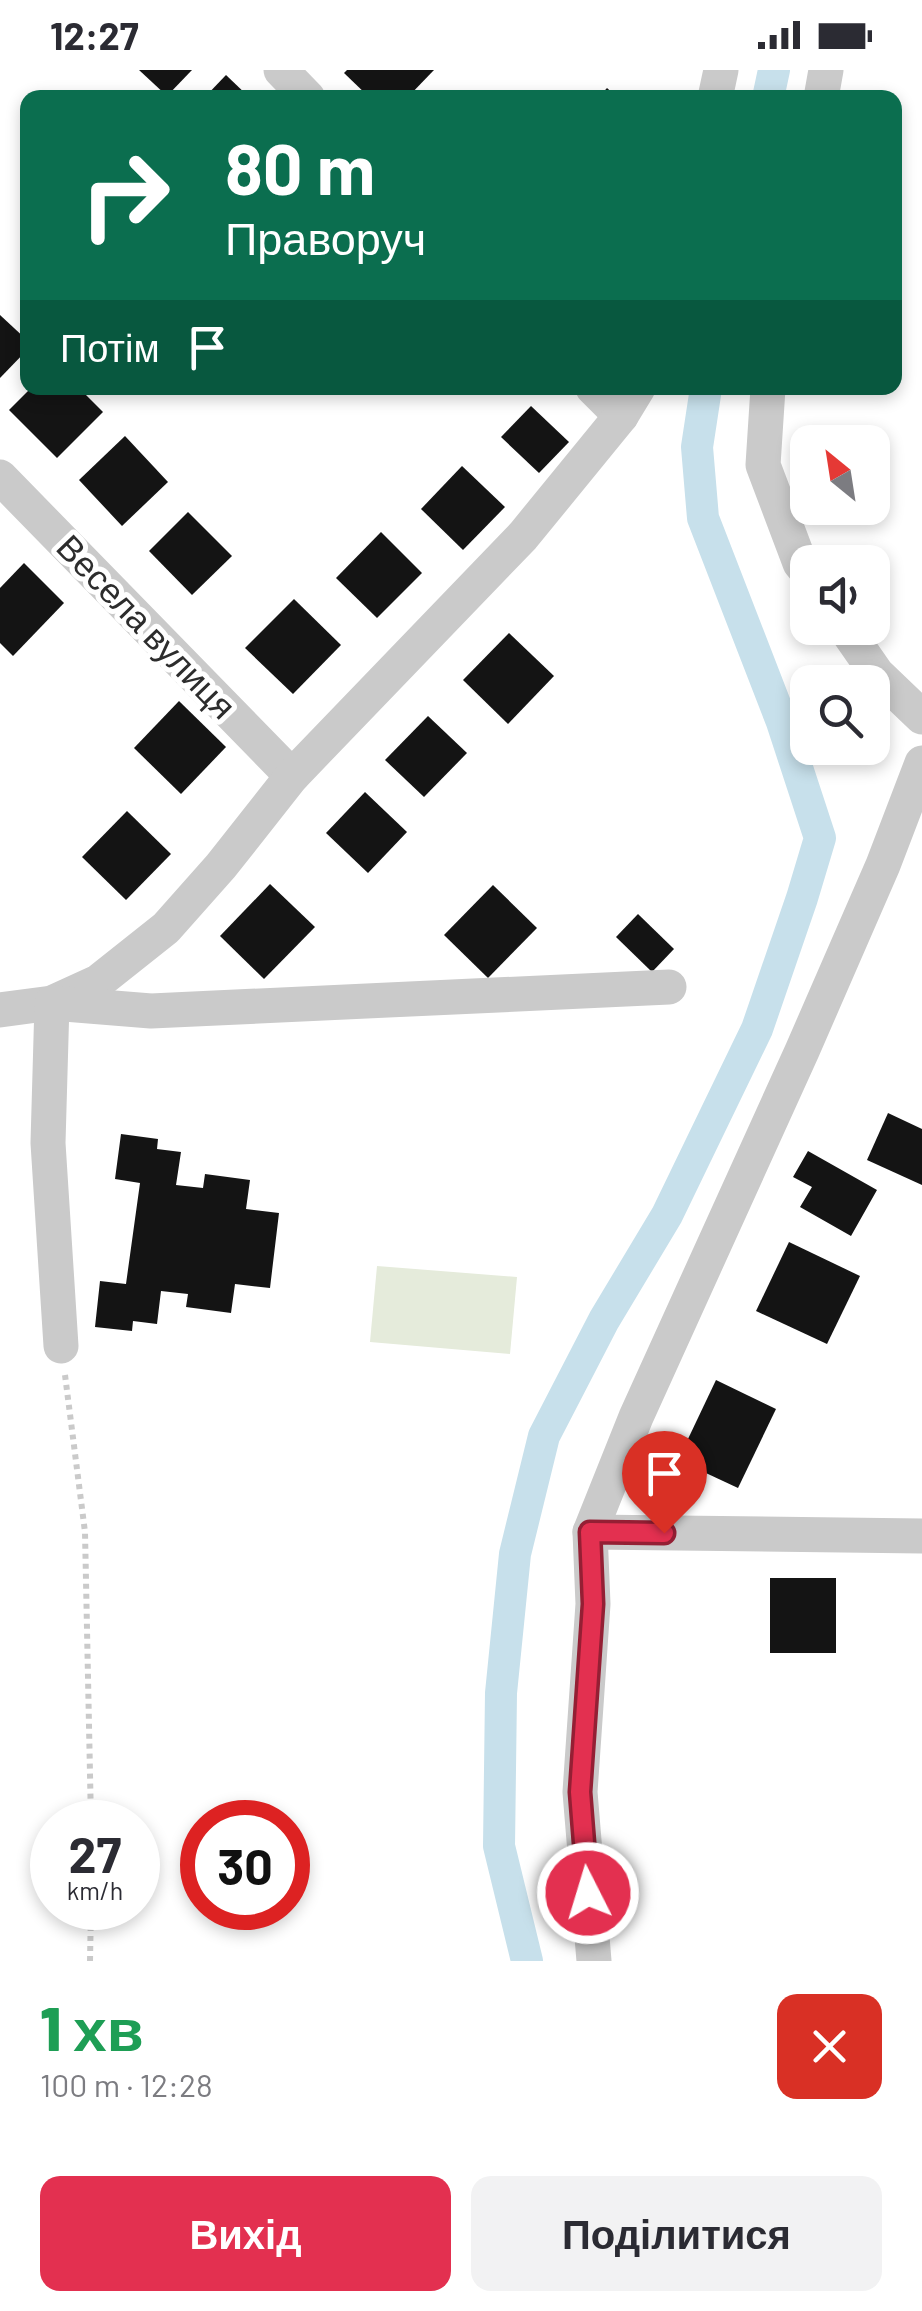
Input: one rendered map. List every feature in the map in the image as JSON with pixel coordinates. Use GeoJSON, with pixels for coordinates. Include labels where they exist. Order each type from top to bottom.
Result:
{"type":"FeatureCollection","features":[{"type":"Feature","properties":{"kind":"street"},"geometry":{"type":"LineString","coordinates":[[281,70],[300,90]]}},
{"type":"Feature","properties":{"kind":"street"},"geometry":{"type":"LineString","coordinates":[[768,395],[763,465],[794,545]]}},
{"type":"Feature","properties":{"kind":"street"},"geometry":{"type":"LineString","coordinates":[[52,1003],[98,982],[166,928],[292,776],[523,536],[629,402]]}},
{"type":"Feature","properties":{"kind":"street","name":"Весела вулиця"},"geometry":{"type":"LineString","coordinates":[[0,478],[292,776]]}},
{"type":"Feature","properties":{"kind":"street"},"geometry":{"type":"LineString","coordinates":[[857,645],[877,674],[922,717]]}},
{"type":"Feature","properties":{"kind":"street"},"geometry":{"type":"LineString","coordinates":[[594,1961],[580,1792],[593,1604],[590,1532],[636,1417],[883,865],[922,763]]}},
{"type":"Feature","properties":{"kind":"street"},"geometry":{"type":"LineString","coordinates":[[0,1010],[52,1003],[151,1011],[669,987]]}},
{"type":"Feature","properties":{"kind":"street"},"geometry":{"type":"LineString","coordinates":[[52,1003],[48,1143],[61,1346]]}},
{"type":"Feature","properties":{"kind":"street"},"geometry":{"type":"LineString","coordinates":[[590,1532],[922,1536]]}},
{"type":"Feature","properties":{"kind":"path"},"geometry":{"type":"LineString","coordinates":[[61,1346],[85,1532],[91,1800]]}},
{"type":"Feature","properties":{"kind":"path"},"geometry":{"type":"LineString","coordinates":[[90,1961],[91,1930]]}},
{"type":"Feature","properties":{"kind":"green space"},"geometry":{"type":"Polygon","coordinates":[[[377,1266],[517,1277],[510,1354],[370,1342],[377,1266]]]}},
{"type":"Feature","properties":{"kind":"building"},"geometry":{"type":"Polygon","coordinates":[[[139,70],[192,70],[173,90],[161,90],[139,70]]]}},
{"type":"Feature","properties":{"kind":"building"},"geometry":{"type":"Polygon","coordinates":[[[434,70],[415,90],[362,90],[344,73],[434,70]]]}},
{"type":"Feature","properties":{"kind":"building"},"geometry":{"type":"Polygon","coordinates":[[[226,75],[242,90],[212,90],[226,75]]]}},
{"type":"Feature","properties":{"kind":"building"},"geometry":{"type":"Polygon","coordinates":[[[0,315],[20,334],[20,357],[0,378],[0,315]]]}},
{"type":"Feature","properties":{"kind":"building"},"geometry":{"type":"Polygon","coordinates":[[[24,395],[86,395],[103,412],[57,458],[9,410],[24,395]]]}},
{"type":"Feature","properties":{"kind":"building"},"geometry":{"type":"Polygon","coordinates":[[[531,406],[569,442],[539,473],[501,437],[531,406]]]}},
{"type":"Feature","properties":{"kind":"building"},"geometry":{"type":"Polygon","coordinates":[[[125,436],[168,482],[122,526],[79,480],[125,436]]]}},
{"type":"Feature","properties":{"kind":"building"},"geometry":{"type":"Polygon","coordinates":[[[462,466],[505,507],[463,550],[421,509],[462,466]]]}},
{"type":"Feature","properties":{"kind":"building"},"geometry":{"type":"Polygon","coordinates":[[[188,512],[232,556],[192,595],[149,551],[188,512]]]}},
{"type":"Feature","properties":{"kind":"building"},"geometry":{"type":"Polygon","coordinates":[[[381,532],[422,573],[377,618],[336,578],[381,532]]]}},
{"type":"Feature","properties":{"kind":"building"},"geometry":{"type":"Polygon","coordinates":[[[24,563],[64,603],[13,656],[0,643],[0,588],[24,563]]]}},
{"type":"Feature","properties":{"kind":"building"},"geometry":{"type":"Polygon","coordinates":[[[294,599],[341,645],[293,694],[245,648],[294,599]]]}},
{"type":"Feature","properties":{"kind":"building"},"geometry":{"type":"Polygon","coordinates":[[[509,633],[554,676],[508,724],[463,680],[509,633]]]}},
{"type":"Feature","properties":{"kind":"building"},"geometry":{"type":"Polygon","coordinates":[[[179,701],[226,747],[181,794],[134,748],[179,701]]]}},
{"type":"Feature","properties":{"kind":"building"},"geometry":{"type":"Polygon","coordinates":[[[428,716],[467,753],[424,797],[385,760],[428,716]]]}},
{"type":"Feature","properties":{"kind":"building"},"geometry":{"type":"Polygon","coordinates":[[[365,792],[407,832],[368,873],[326,833],[365,792]]]}},
{"type":"Feature","properties":{"kind":"building"},"geometry":{"type":"Polygon","coordinates":[[[127,811],[171,854],[126,900],[82,857],[127,811]]]}},
{"type":"Feature","properties":{"kind":"building"},"geometry":{"type":"Polygon","coordinates":[[[270,884],[315,927],[264,979],[220,936],[270,884]]]}},
{"type":"Feature","properties":{"kind":"building"},"geometry":{"type":"Polygon","coordinates":[[[493,885],[537,928],[488,978],[444,935],[493,885]]]}},
{"type":"Feature","properties":{"kind":"building"},"geometry":{"type":"Polygon","coordinates":[[[638,914],[674,949],[652,972],[616,937],[638,914]]]}},
{"type":"Feature","properties":{"kind":"building"},"geometry":{"type":"Polygon","coordinates":[[[888,1113],[922,1129],[922,1185],[867,1160],[888,1113]]]}},
{"type":"Feature","properties":{"kind":"building"},"geometry":{"type":"Polygon","coordinates":[[[121,1134],[158,1139],[157,1149],[181,1152],[176,1185],[203,1188],[205,1174],[250,1180],[246,1209],[279,1213],[270,1288],[235,1284],[231,1313],[186,1307],[188,1294],[161,1291],[157,1324],[133,1321],[132,1331],[95,1327],[100,1281],[126,1284],[140,1183],[115,1179],[121,1134]]]}},
{"type":"Feature","properties":{"kind":"building"},"geometry":{"type":"Polygon","coordinates":[[[808,1151],[877,1190],[851,1236],[800,1207],[812,1187],[793,1177],[808,1151]]]}},
{"type":"Feature","properties":{"kind":"building"},"geometry":{"type":"Polygon","coordinates":[[[789,1242],[860,1276],[827,1344],[756,1311],[789,1242]]]}},
{"type":"Feature","properties":{"kind":"building"},"geometry":{"type":"Polygon","coordinates":[[[716,1380],[776,1409],[738,1488],[678,1460],[716,1380]]]}},
{"type":"Feature","properties":{"kind":"building"},"geometry":{"type":"Polygon","coordinates":[[[770,1578],[836,1578],[836,1653],[770,1653],[770,1578]]]}},
{"type":"Feature","properties":{"kind":"waterway"},"geometry":{"type":"LineString","coordinates":[[770,90],[774,70]]}},
{"type":"Feature","properties":{"kind":"waterway"},"geometry":{"type":"LineString","coordinates":[[527,1961],[499,1846],[501,1693],[515,1554],[544,1436],[604,1320],[667,1215],[757,1029],[820,838],[782,722],[703,518],[697,447],[705,395]]}},
{"type":"Feature","properties":{"kind":"route"},"geometry":{"type":"LineString","coordinates":[[588,1893],[580,1792],[593,1604],[590,1532],[664,1533]]}}]}
